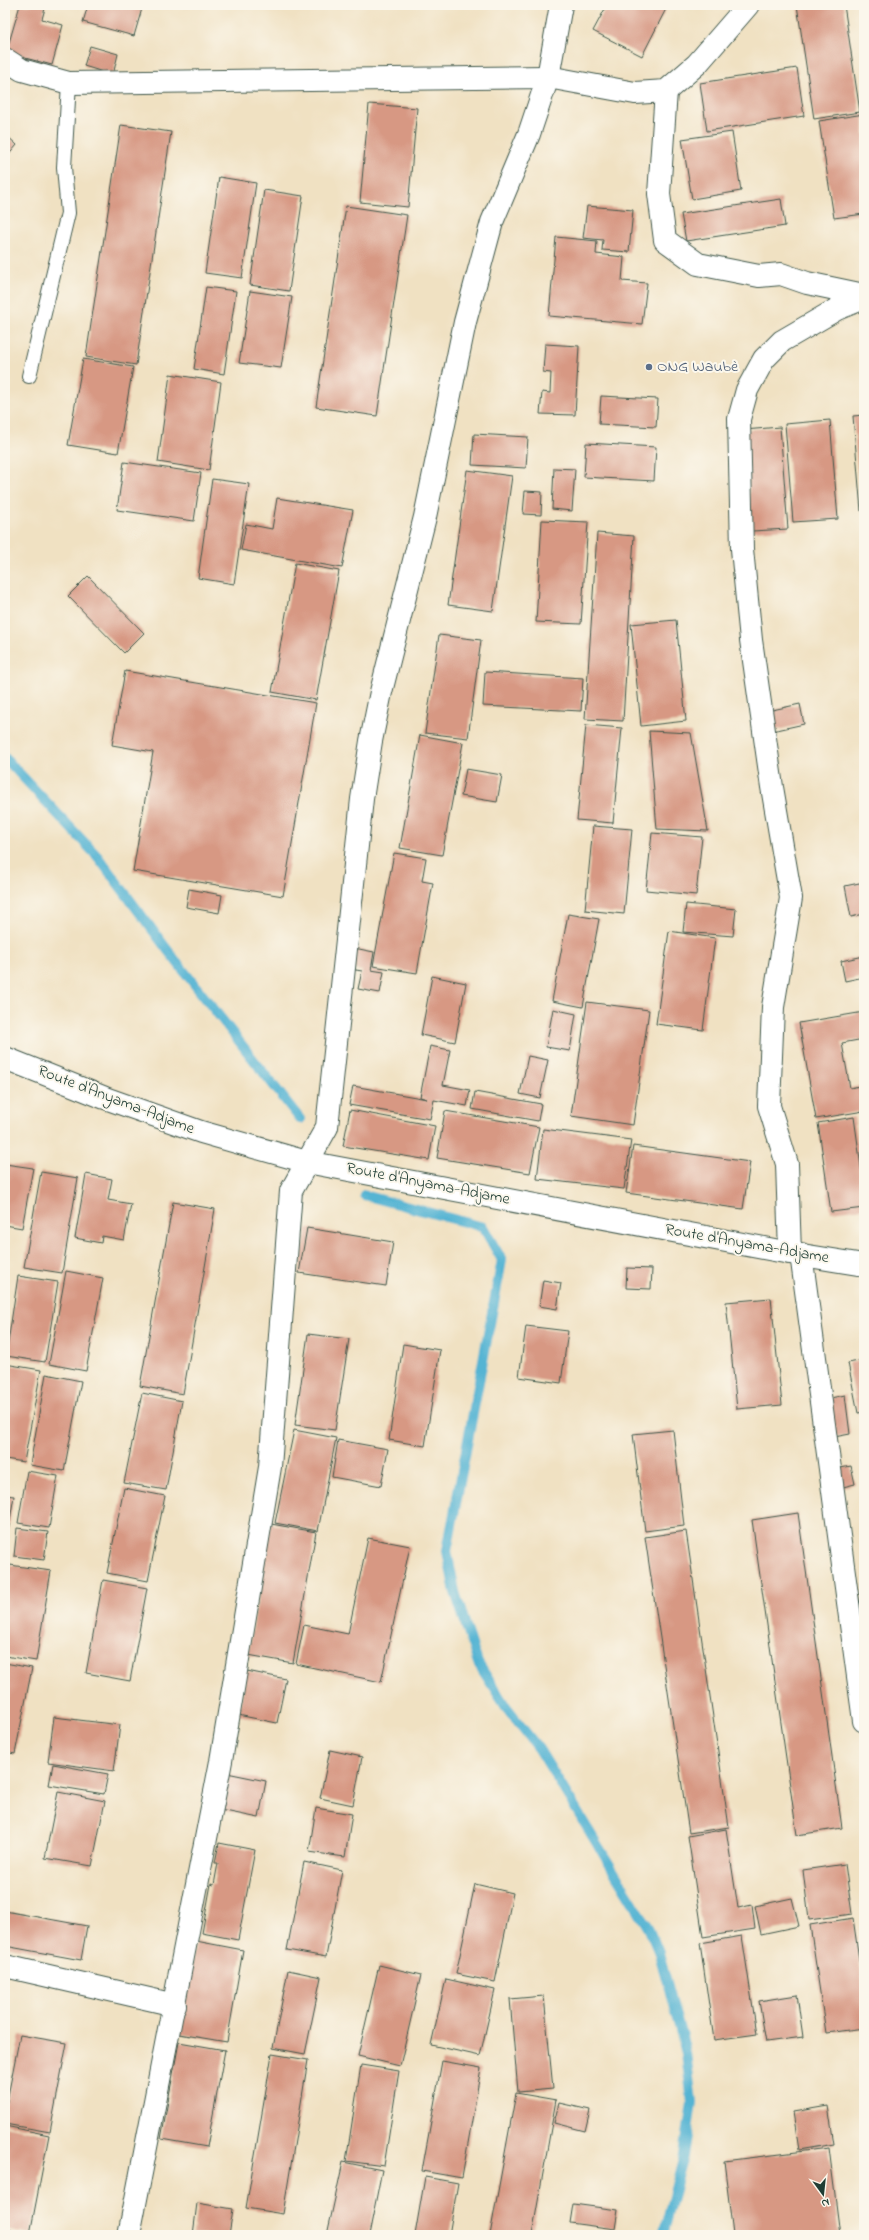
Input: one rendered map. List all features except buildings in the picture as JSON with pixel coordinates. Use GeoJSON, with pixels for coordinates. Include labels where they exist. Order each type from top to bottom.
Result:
{"type":"FeatureCollection","features":[{"type":"Feature","properties":{"kind":"street"},"geometry":{"type":"LineString","coordinates":[[129,2235],[176,2005],[221,1761],[270,1467],[291,1190],[327,1127],[362,799],[381,692],[425,517],[465,322],[492,222],[529,134],[548,77],[561,5]]}},
{"type":"Feature","properties":{"kind":"street"},"geometry":{"type":"LineString","coordinates":[[5,59],[22,70],[70,83],[548,77],[635,93],[666,91],[697,64],[748,5]]}},
{"type":"Feature","properties":{"kind":"street"},"geometry":{"type":"LineString","coordinates":[[666,91],[659,194],[665,240],[698,264],[759,276],[782,274],[806,283],[864,296]]}},
{"type":"Feature","properties":{"kind":"street"},"geometry":{"type":"LineString","coordinates":[[864,296],[824,316],[782,341],[764,359],[747,390],[739,419],[742,549],[750,625],[772,786],[791,898],[773,1007],[769,1106],[786,1164],[795,1254],[864,1721]]}},
{"type":"Feature","properties":{"kind":"street","name":"Route d'Anyama-Adjame"},"geometry":{"type":"LineString","coordinates":[[5,1058],[105,1098],[201,1132],[307,1162],[795,1254],[864,1265]]}},
{"type":"Feature","properties":{"kind":"street"},"geometry":{"type":"LineString","coordinates":[[5,1966],[176,2005]]}},
{"type":"Feature","properties":{"kind":"lane"},"geometry":{"type":"LineString","coordinates":[[28,376],[68,213],[64,167],[70,83]]}},
{"type":"Feature","properties":{"kind":"waterway"},"geometry":{"type":"LineString","coordinates":[[5,758],[98,857],[169,952],[300,1119]]}},
{"type":"Feature","properties":{"kind":"waterway"},"geometry":{"type":"LineString","coordinates":[[364,1195],[483,1227],[502,1260],[447,1551],[455,1592],[478,1663],[506,1707],[539,1749],[649,1929],[659,1953],[686,2052],[692,2103],[684,2155],[663,2235]]}},
{"type":"Feature","properties":{"kind":"place","name":"ONG Waubè"},"geometry":{"type":"Point","coordinates":[649,367]}}]}
